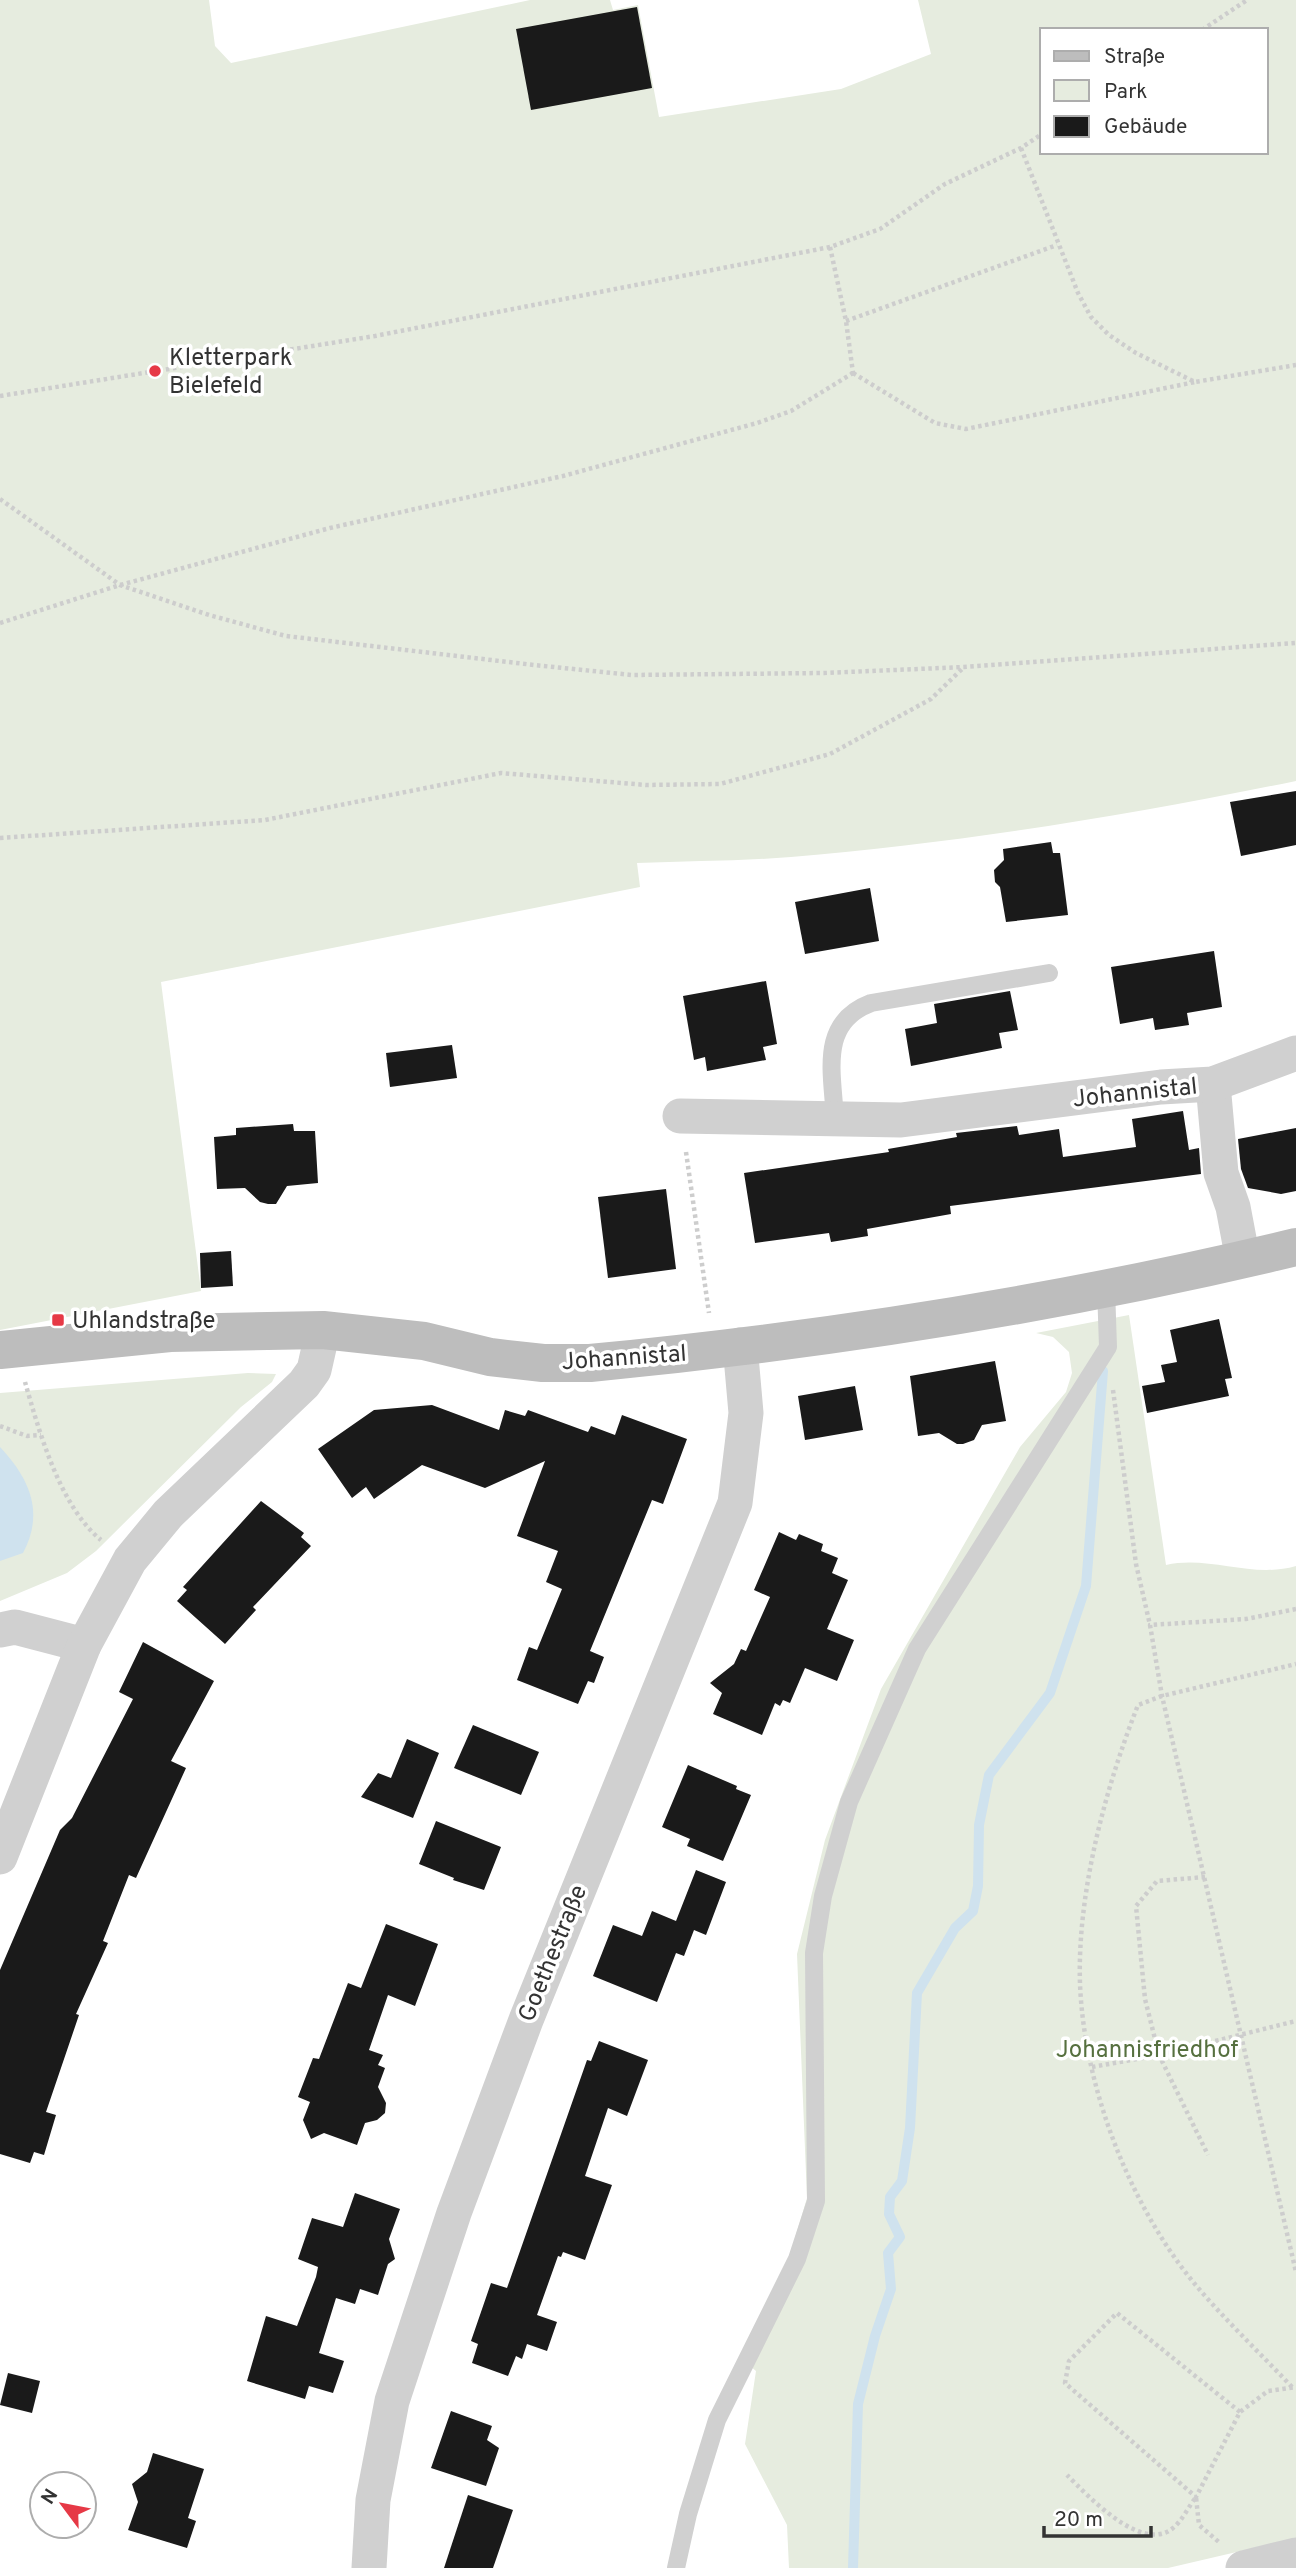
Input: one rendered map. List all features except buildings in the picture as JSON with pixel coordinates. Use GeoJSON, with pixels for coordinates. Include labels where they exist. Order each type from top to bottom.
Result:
{"type":"FeatureCollection","features":[{"type":"Feature","properties":{"kind":"main road","name":"Johannistal"},"geometry":{"type":"LineString","coordinates":[[0,1350],[170,1333],[323,1330],[424,1341],[490,1357],[542,1363],[590,1363],[923,1322],[1106,1288],[1296,1247]]}},
{"type":"Feature","properties":{"kind":"street","name":"Johannistal"},"geometry":{"type":"LineString","coordinates":[[680,1116],[835,1121],[901,1120],[1161,1087],[1213,1084],[1296,1053]]}},
{"type":"Feature","properties":{"kind":"street","name":"Johannistal"},"geometry":{"type":"LineString","coordinates":[[1213,1084],[1221,1172],[1233,1207],[1243,1260]]}},
{"type":"Feature","properties":{"kind":"street"},"geometry":{"type":"LineString","coordinates":[[0,1857],[84,1645],[130,1560],[168,1514],[304,1384],[314,1370],[323,1330]]}},
{"type":"Feature","properties":{"kind":"street","name":"Goethestraße"},"geometry":{"type":"LineString","coordinates":[[369,2568],[373,2500],[391,2401],[454,2213],[526,2020],[735,1503],[746,1413],[740,1345]]}},
{"type":"Feature","properties":{"kind":"street"},"geometry":{"type":"LineString","coordinates":[[0,1630],[15,1627],[84,1645]]}},
{"type":"Feature","properties":{"kind":"street"},"geometry":{"type":"LineString","coordinates":[[1246,2568],[1296,2555]]}},
{"type":"Feature","properties":{"kind":"lane"},"geometry":{"type":"LineString","coordinates":[[835,1121],[831,1045],[839,1025],[852,1010],[871,1003],[1049,973]]}},
{"type":"Feature","properties":{"kind":"lane"},"geometry":{"type":"LineString","coordinates":[[676,2568],[712,2433],[797,2259],[816,2201],[814,1953],[823,1896],[849,1802],[917,1649],[1108,1347],[1106,1288]]}},
{"type":"Feature","properties":{"kind":"path"},"geometry":{"type":"LineString","coordinates":[[1205,28],[1247,0]]}},
{"type":"Feature","properties":{"kind":"path"},"geometry":{"type":"LineString","coordinates":[[0,396],[375,336],[830,247],[880,229],[945,184],[1021,148],[1040,135]]}},
{"type":"Feature","properties":{"kind":"path"},"geometry":{"type":"LineString","coordinates":[[1021,148],[1057,245],[1091,317],[1109,335],[1136,353],[1195,382]]}},
{"type":"Feature","properties":{"kind":"path"},"geometry":{"type":"LineString","coordinates":[[846,321],[1057,245]]}},
{"type":"Feature","properties":{"kind":"path"},"geometry":{"type":"LineString","coordinates":[[830,247],[846,321],[853,373]]}},
{"type":"Feature","properties":{"kind":"path"},"geometry":{"type":"LineString","coordinates":[[853,373],[934,424],[966,429],[1195,382],[1296,365]]}},
{"type":"Feature","properties":{"kind":"path"},"geometry":{"type":"LineString","coordinates":[[0,622],[120,585],[330,528],[563,476],[757,423],[791,411],[853,373]]}},
{"type":"Feature","properties":{"kind":"path"},"geometry":{"type":"LineString","coordinates":[[0,499],[120,585],[286,636],[632,675],[964,667],[1296,643]]}},
{"type":"Feature","properties":{"kind":"path"},"geometry":{"type":"LineString","coordinates":[[0,838],[265,820],[501,773],[646,785],[720,784],[830,754],[931,698],[964,667]]}},
{"type":"Feature","properties":{"kind":"path"},"geometry":{"type":"LineString","coordinates":[[680,1116],[709,1317]]}},
{"type":"Feature","properties":{"kind":"path"},"geometry":{"type":"LineString","coordinates":[[1108,1347],[1136,1564],[1163,1696],[1296,2273]]}},
{"type":"Feature","properties":{"kind":"path"},"geometry":{"type":"LineString","coordinates":[[24,1380],[41,1435],[71,1502],[97,1537],[130,1560]]}},
{"type":"Feature","properties":{"kind":"path"},"geometry":{"type":"LineString","coordinates":[[0,1426],[27,1436],[41,1435]]}},
{"type":"Feature","properties":{"kind":"path"},"geometry":{"type":"LineString","coordinates":[[1150,1625],[1246,1619],[1296,1609]]}},
{"type":"Feature","properties":{"kind":"path"},"geometry":{"type":"LineString","coordinates":[[1294,2387],[1194,2282],[1160,2234],[1127,2173],[1105,2116],[1092,2067],[1080,1984],[1086,1899],[1117,1757],[1138,1705],[1163,1696],[1296,1664]]}},
{"type":"Feature","properties":{"kind":"path"},"geometry":{"type":"LineString","coordinates":[[1205,1877],[1157,1881],[1136,1906],[1145,1999],[1159,2055],[1208,2155]]}},
{"type":"Feature","properties":{"kind":"path"},"geometry":{"type":"LineString","coordinates":[[1092,2067],[1159,2055],[1296,2021]]}},
{"type":"Feature","properties":{"kind":"path"},"geometry":{"type":"LineString","coordinates":[[1240,2412],[1117,2313],[1069,2361],[1065,2383],[1196,2497],[1199,2525],[1246,2568]]}},
{"type":"Feature","properties":{"kind":"path"},"geometry":{"type":"LineString","coordinates":[[1067,2475],[1094,2501],[1135,2532],[1155,2535],[1172,2529],[1196,2497],[1240,2412],[1268,2391],[1294,2387]]}},
{"type":"Feature","properties":{"kind":"green space"},"geometry":{"type":"Polygon","coordinates":[[[0,0],[209,0],[215,46],[231,63],[530,0],[610,0],[613,10],[638,5],[659,117],[841,89],[931,54],[918,0],[1296,0],[1296,781],[1108,816],[918,844],[772,858],[637,863],[640,887],[161,982],[201,1291],[0,1330],[0,0]]]}},
{"type":"Feature","properties":{"kind":"green space","name":"Johannisfriedhof"},"geometry":{"type":"Polygon","coordinates":[[[1129,1315],[1166,1565],[1198,1563],[1263,1570],[1296,1566],[1296,2538],[1168,2568],[789,2568],[787,2525],[745,2444],[756,2371],[739,2357],[789,2258],[807,2198],[797,1954],[825,1840],[881,1689],[1020,1447],[1066,1392],[1072,1373],[1069,1352],[1053,1337],[1036,1333],[1129,1315]]]}},
{"type":"Feature","properties":{"kind":"green space"},"geometry":{"type":"Polygon","coordinates":[[[248,1373],[276,1374],[272,1382],[241,1407],[96,1551],[67,1573],[0,1601],[0,1393],[248,1373]]]}},
{"type":"Feature","properties":{"kind":"water"},"geometry":{"type":"Polygon","coordinates":[[[0,1447],[26,1483],[31,1496],[33,1524],[23,1553],[0,1561],[0,1447]]]}},
{"type":"Feature","properties":{"kind":"waterway"},"geometry":{"type":"LineString","coordinates":[[853,2568],[858,2404],[875,2336],[891,2289],[888,2253],[900,2237],[889,2214],[890,2197],[902,2181],[910,2128],[917,1993],[955,1928],[973,1911],[978,1886],[979,1825],[989,1775],[1050,1693],[1086,1586],[1103,1371]]}},
{"type":"Feature","properties":{"kind":"place","name":"Kletterpark Bielefeld"},"geometry":{"type":"Point","coordinates":[155,371]}},
{"type":"Feature","properties":{"kind":"place","name":"Uhlandstraße"},"geometry":{"type":"Point","coordinates":[58,1320]}}]}
